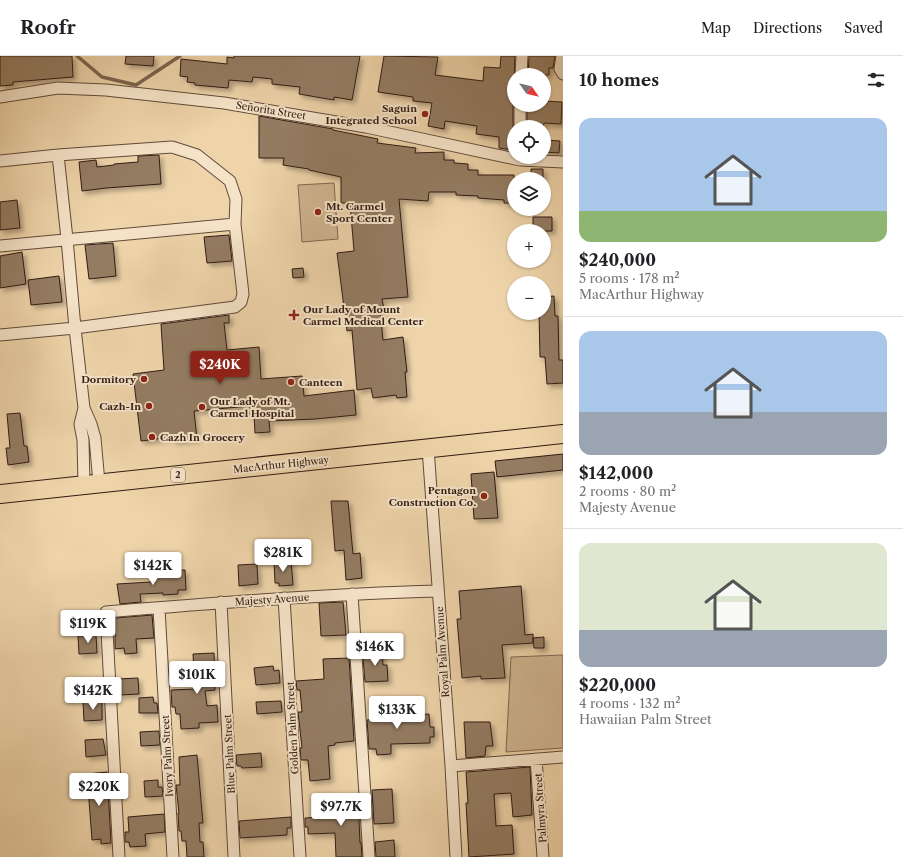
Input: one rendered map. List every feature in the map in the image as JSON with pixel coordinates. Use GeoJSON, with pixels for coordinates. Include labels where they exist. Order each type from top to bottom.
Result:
{"type":"FeatureCollection","features":[{"type":"Feature","properties":{"kind":"highway","name":"MacArthur Highway"},"geometry":{"type":"LineString","coordinates":[[0,494],[563,434]]}},
{"type":"Feature","properties":{"kind":"street"},"geometry":{"type":"LineString","coordinates":[[521,68],[522,56]]}},
{"type":"Feature","properties":{"kind":"street"},"geometry":{"type":"LineString","coordinates":[[562,56],[560,69],[563,74]]}},
{"type":"Feature","properties":{"kind":"street","name":"Señorita Street"},"geometry":{"type":"LineString","coordinates":[[0,97],[58,88],[106,90],[224,103],[366,127],[507,155]]}},
{"type":"Feature","properties":{"kind":"street"},"geometry":{"type":"LineString","coordinates":[[0,161],[58,155],[172,147],[197,155],[230,181],[236,199],[235,224],[243,294],[241,302],[235,307],[74,328],[0,335]]}},
{"type":"Feature","properties":{"kind":"street"},"geometry":{"type":"LineString","coordinates":[[58,155],[67,239],[74,328],[84,408],[95,438],[92,484]]}},
{"type":"Feature","properties":{"kind":"street","name":"Señorita Street"},"geometry":{"type":"LineString","coordinates":[[551,161],[563,162]]}},
{"type":"Feature","properties":{"kind":"street"},"geometry":{"type":"LineString","coordinates":[[0,246],[235,224]]}},
{"type":"Feature","properties":{"kind":"street"},"geometry":{"type":"LineString","coordinates":[[84,408],[80,424],[92,484]]}},
{"type":"Feature","properties":{"kind":"street"},"geometry":{"type":"LineString","coordinates":[[82,440],[95,438]]}},
{"type":"Feature","properties":{"kind":"street","name":"Royal Palm Avenue"},"geometry":{"type":"LineString","coordinates":[[428,448],[451,766],[456,857]]}},
{"type":"Feature","properties":{"kind":"street","name":"Majesty Avenue"},"geometry":{"type":"LineString","coordinates":[[119,857],[106,612],[284,598],[438,591]]}},
{"type":"Feature","properties":{"kind":"street"},"geometry":{"type":"LineString","coordinates":[[352,594],[369,857]]}},
{"type":"Feature","properties":{"kind":"street","name":"Golden Palm Street"},"geometry":{"type":"LineString","coordinates":[[284,598],[300,857]]}},
{"type":"Feature","properties":{"kind":"street","name":"Blue Palm Street"},"geometry":{"type":"LineString","coordinates":[[221,602],[234,857]]}},
{"type":"Feature","properties":{"kind":"street","name":"Ivory Palm Street"},"geometry":{"type":"LineString","coordinates":[[159,608],[173,857]]}},
{"type":"Feature","properties":{"kind":"street"},"geometry":{"type":"LineString","coordinates":[[451,766],[563,757]]}},
{"type":"Feature","properties":{"kind":"street","name":"Palmyra Street"},"geometry":{"type":"LineString","coordinates":[[536,759],[543,857]]}},
{"type":"Feature","properties":{"kind":"shaded area","name":"Mt. Carmel Sport Center"},"geometry":{"type":"Polygon","coordinates":[[[334,183],[338,239],[302,242],[298,185],[334,183]]]}},
{"type":"Feature","properties":{"kind":"shaded area"},"geometry":{"type":"Polygon","coordinates":[[[563,655],[563,748],[506,752],[511,657],[563,655]]]}},
{"type":"Feature","properties":{"kind":"building"},"geometry":{"type":"Polygon","coordinates":[[[0,56],[72,56],[73,77],[13,82],[13,85],[0,86],[0,56]]]}},
{"type":"Feature","properties":{"kind":"building"},"geometry":{"type":"Polygon","coordinates":[[[126,56],[154,56],[153,66],[125,64],[126,56]]]}},
{"type":"Feature","properties":{"kind":"building"},"geometry":{"type":"Polygon","coordinates":[[[234,56],[360,56],[352,100],[334,97],[334,100],[299,94],[300,87],[272,84],[272,79],[253,77],[252,82],[229,80],[228,88],[195,85],[195,83],[187,82],[188,77],[180,76],[181,59],[227,64],[227,57],[234,58],[234,56]]]}},
{"type":"Feature","properties":{"kind":"building"},"geometry":{"type":"Polygon","coordinates":[[[384,56],[438,57],[435,75],[483,81],[484,67],[500,68],[501,56],[515,56],[515,68],[507,68],[507,112],[513,112],[513,120],[507,120],[507,149],[499,148],[499,137],[476,134],[477,126],[445,121],[444,129],[428,126],[432,103],[413,101],[413,97],[378,92],[384,56]]]}},
{"type":"Feature","properties":{"kind":"building"},"geometry":{"type":"Polygon","coordinates":[[[529,56],[555,56],[553,68],[528,68],[529,56]]]}},
{"type":"Feature","properties":{"kind":"building"},"geometry":{"type":"Polygon","coordinates":[[[551,101],[562,102],[561,124],[551,123],[551,120],[527,120],[527,112],[551,112],[551,101]]]}},
{"type":"Feature","properties":{"kind":"building"},"geometry":{"type":"Polygon","coordinates":[[[259,116],[333,129],[378,139],[377,143],[416,148],[415,153],[444,152],[444,160],[454,160],[454,163],[468,164],[468,170],[478,170],[478,175],[507,175],[507,203],[504,203],[504,200],[478,198],[478,196],[456,195],[456,192],[429,192],[428,201],[399,199],[408,297],[382,299],[384,309],[380,310],[383,340],[403,337],[407,372],[405,372],[407,397],[397,398],[396,395],[373,398],[371,388],[357,390],[352,330],[347,331],[337,253],[354,251],[350,203],[341,203],[341,177],[309,169],[283,165],[284,158],[259,158],[259,116]]]}},
{"type":"Feature","properties":{"kind":"building"},"geometry":{"type":"Polygon","coordinates":[[[551,140],[560,141],[559,153],[551,152],[551,140]]]}},
{"type":"Feature","properties":{"kind":"building"},"geometry":{"type":"Polygon","coordinates":[[[159,155],[161,184],[82,191],[79,162],[96,160],[97,167],[138,162],[138,156],[159,155]]]}},
{"type":"Feature","properties":{"kind":"building"},"geometry":{"type":"Polygon","coordinates":[[[531,169],[543,169],[543,172],[531,172],[531,169]]]}},
{"type":"Feature","properties":{"kind":"building"},"geometry":{"type":"Polygon","coordinates":[[[17,200],[20,228],[0,230],[0,202],[17,200]]]}},
{"type":"Feature","properties":{"kind":"building"},"geometry":{"type":"Polygon","coordinates":[[[533,217],[552,217],[552,231],[551,224],[533,224],[533,217]]]}},
{"type":"Feature","properties":{"kind":"building"},"geometry":{"type":"Polygon","coordinates":[[[229,235],[232,261],[207,263],[204,237],[229,235]]]}},
{"type":"Feature","properties":{"kind":"building"},"geometry":{"type":"Polygon","coordinates":[[[113,243],[116,276],[89,279],[85,245],[113,243]]]}},
{"type":"Feature","properties":{"kind":"building"},"geometry":{"type":"Polygon","coordinates":[[[22,252],[26,284],[0,288],[0,256],[22,252]]]}},
{"type":"Feature","properties":{"kind":"building"},"geometry":{"type":"Polygon","coordinates":[[[303,268],[304,277],[293,278],[292,269],[303,268]]]}},
{"type":"Feature","properties":{"kind":"building"},"geometry":{"type":"Polygon","coordinates":[[[59,276],[62,302],[31,305],[28,280],[59,276]]]}},
{"type":"Feature","properties":{"kind":"building"},"geometry":{"type":"Polygon","coordinates":[[[551,296],[554,296],[555,316],[558,316],[559,360],[563,360],[563,383],[547,384],[545,357],[540,357],[539,320],[551,320],[551,296]]]}},
{"type":"Feature","properties":{"kind":"building"},"geometry":{"type":"Polygon","coordinates":[[[229,315],[229,323],[224,323],[227,350],[259,347],[261,379],[302,376],[304,396],[354,390],[356,415],[269,421],[270,432],[255,433],[254,415],[250,416],[250,406],[194,411],[197,439],[173,441],[172,437],[141,441],[133,374],[164,370],[161,324],[229,315]]]}},
{"type":"Feature","properties":{"kind":"building"},"geometry":{"type":"Polygon","coordinates":[[[20,413],[24,446],[27,446],[29,462],[8,465],[6,448],[10,448],[7,414],[20,413]]]}},
{"type":"Feature","properties":{"kind":"building"},"geometry":{"type":"Polygon","coordinates":[[[563,454],[563,470],[497,477],[495,461],[563,454]]]}},
{"type":"Feature","properties":{"kind":"building","name":"Pentagon Construction Co."},"geometry":{"type":"Polygon","coordinates":[[[494,472],[498,518],[474,519],[471,474],[494,472]]]}},
{"type":"Feature","properties":{"kind":"building"},"geometry":{"type":"Polygon","coordinates":[[[331,501],[348,501],[353,554],[360,553],[362,578],[346,580],[344,550],[335,551],[331,501]]]}},
{"type":"Feature","properties":{"kind":"building"},"geometry":{"type":"Polygon","coordinates":[[[291,560],[293,585],[279,586],[279,583],[275,583],[274,561],[291,560]]]}},
{"type":"Feature","properties":{"kind":"building"},"geometry":{"type":"Polygon","coordinates":[[[257,564],[258,584],[239,586],[238,565],[257,564]]]}},
{"type":"Feature","properties":{"kind":"building"},"geometry":{"type":"Polygon","coordinates":[[[185,570],[186,590],[178,590],[178,594],[140,594],[141,602],[120,604],[117,584],[151,582],[151,571],[185,570]]]}},
{"type":"Feature","properties":{"kind":"building"},"geometry":{"type":"Polygon","coordinates":[[[521,586],[525,635],[533,634],[533,643],[502,645],[505,678],[481,679],[481,676],[462,678],[457,619],[461,619],[459,591],[521,586]]]}},
{"type":"Feature","properties":{"kind":"building"},"geometry":{"type":"Polygon","coordinates":[[[343,602],[346,635],[321,636],[319,603],[343,602]]]}},
{"type":"Feature","properties":{"kind":"building"},"geometry":{"type":"Polygon","coordinates":[[[152,615],[154,638],[136,639],[137,653],[125,654],[124,648],[115,649],[115,618],[152,615]]]}},
{"type":"Feature","properties":{"kind":"building"},"geometry":{"type":"Polygon","coordinates":[[[96,635],[97,653],[79,654],[78,636],[96,635]]]}},
{"type":"Feature","properties":{"kind":"building"},"geometry":{"type":"Polygon","coordinates":[[[544,637],[544,648],[534,648],[533,638],[544,637]]]}},
{"type":"Feature","properties":{"kind":"building"},"geometry":{"type":"Polygon","coordinates":[[[382,648],[383,665],[387,665],[388,681],[365,682],[363,658],[368,657],[367,649],[382,648]]]}},
{"type":"Feature","properties":{"kind":"building"},"geometry":{"type":"Polygon","coordinates":[[[214,653],[215,690],[205,691],[207,706],[217,705],[218,722],[199,723],[199,728],[181,729],[180,714],[176,714],[175,707],[172,707],[171,690],[195,689],[193,654],[214,653]]]}},
{"type":"Feature","properties":{"kind":"building"},"geometry":{"type":"Polygon","coordinates":[[[349,658],[354,741],[335,743],[335,745],[328,746],[330,779],[310,781],[308,760],[301,760],[300,748],[302,748],[298,712],[302,712],[300,690],[297,690],[296,681],[324,679],[323,659],[349,658]]]}},
{"type":"Feature","properties":{"kind":"building"},"geometry":{"type":"Polygon","coordinates":[[[273,666],[274,671],[279,670],[280,683],[256,685],[254,668],[273,666]]]}},
{"type":"Feature","properties":{"kind":"building"},"geometry":{"type":"Polygon","coordinates":[[[138,678],[139,694],[119,695],[118,679],[138,678]]]}},
{"type":"Feature","properties":{"kind":"building"},"geometry":{"type":"Polygon","coordinates":[[[153,697],[154,703],[157,703],[158,713],[139,713],[139,698],[153,697]]]}},
{"type":"Feature","properties":{"kind":"building"},"geometry":{"type":"Polygon","coordinates":[[[281,701],[282,712],[257,714],[256,702],[281,701]]]}},
{"type":"Feature","properties":{"kind":"building"},"geometry":{"type":"Polygon","coordinates":[[[387,701],[388,716],[429,714],[430,727],[434,727],[434,737],[430,737],[430,743],[391,744],[391,754],[377,755],[376,749],[369,749],[367,720],[375,719],[374,702],[387,701]]]}},
{"type":"Feature","properties":{"kind":"building"},"geometry":{"type":"Polygon","coordinates":[[[83,702],[102,702],[102,720],[84,721],[83,702]]]}},
{"type":"Feature","properties":{"kind":"building"},"geometry":{"type":"Polygon","coordinates":[[[464,722],[490,722],[493,746],[486,746],[485,756],[466,758],[464,722]]]}},
{"type":"Feature","properties":{"kind":"building"},"geometry":{"type":"Polygon","coordinates":[[[159,731],[160,745],[141,746],[140,732],[159,731]]]}},
{"type":"Feature","properties":{"kind":"building"},"geometry":{"type":"Polygon","coordinates":[[[103,739],[106,755],[86,757],[85,740],[103,739]]]}},
{"type":"Feature","properties":{"kind":"building"},"geometry":{"type":"Polygon","coordinates":[[[261,753],[262,767],[242,768],[241,766],[237,766],[236,755],[261,753]]]}},
{"type":"Feature","properties":{"kind":"building"},"geometry":{"type":"Polygon","coordinates":[[[197,755],[203,823],[199,823],[200,842],[203,842],[204,857],[187,857],[186,841],[182,841],[181,831],[179,831],[176,785],[180,785],[179,757],[197,755]]]}},
{"type":"Feature","properties":{"kind":"building"},"geometry":{"type":"Polygon","coordinates":[[[530,767],[532,815],[513,817],[511,793],[494,794],[496,826],[512,825],[514,854],[469,857],[466,772],[530,767]]]}},
{"type":"Feature","properties":{"kind":"building"},"geometry":{"type":"Polygon","coordinates":[[[107,772],[111,843],[101,844],[101,839],[92,840],[87,774],[107,772]]]}},
{"type":"Feature","properties":{"kind":"building"},"geometry":{"type":"Polygon","coordinates":[[[158,780],[158,787],[162,787],[163,796],[145,797],[144,781],[158,780]]]}},
{"type":"Feature","properties":{"kind":"building"},"geometry":{"type":"Polygon","coordinates":[[[392,789],[394,823],[374,824],[372,790],[392,789]]]}},
{"type":"Feature","properties":{"kind":"building"},"geometry":{"type":"Polygon","coordinates":[[[358,798],[362,857],[336,857],[335,833],[308,834],[308,827],[305,827],[305,818],[333,816],[332,799],[358,798]]]}},
{"type":"Feature","properties":{"kind":"building"},"geometry":{"type":"Polygon","coordinates":[[[164,814],[165,832],[145,834],[146,846],[130,847],[129,842],[125,842],[125,832],[129,832],[128,817],[164,814]]]}},
{"type":"Feature","properties":{"kind":"building"},"geometry":{"type":"Polygon","coordinates":[[[291,817],[291,828],[287,828],[287,835],[240,838],[239,821],[291,817]]]}},
{"type":"Feature","properties":{"kind":"building"},"geometry":{"type":"Polygon","coordinates":[[[394,840],[395,857],[376,857],[375,842],[394,840]]]}},
{"type":"Feature","properties":{"kind":"waterway"},"geometry":{"type":"LineString","coordinates":[[77,56],[102,77],[136,85],[180,56]]}},
{"type":"Feature","properties":{"kind":"place","name":"Saguin Integrated School"},"geometry":{"type":"Point","coordinates":[425,114]}},
{"type":"Feature","properties":{"kind":"place","name":"Mt. Carmel Sport Center"},"geometry":{"type":"Point","coordinates":[318,212]}},
{"type":"Feature","properties":{"kind":"place","name":"Our Lady of Mount Carmel Medical Center"},"geometry":{"type":"Point","coordinates":[294,315]}},
{"type":"Feature","properties":{"kind":"place","name":"Dormitory"},"geometry":{"type":"Point","coordinates":[144,379]}},
{"type":"Feature","properties":{"kind":"place","name":"Canteen"},"geometry":{"type":"Point","coordinates":[291,382]}},
{"type":"Feature","properties":{"kind":"place","name":"Cazh-In"},"geometry":{"type":"Point","coordinates":[149,406]}},
{"type":"Feature","properties":{"kind":"place","name":"Our Lady of Mt. Carmel Hospital"},"geometry":{"type":"Point","coordinates":[202,407]}},
{"type":"Feature","properties":{"kind":"place","name":"Cazh In Grocery"},"geometry":{"type":"Point","coordinates":[152,437]}},
{"type":"Feature","properties":{"kind":"place","name":"Pentagon Construction Co."},"geometry":{"type":"Point","coordinates":[484,496]}}]}
